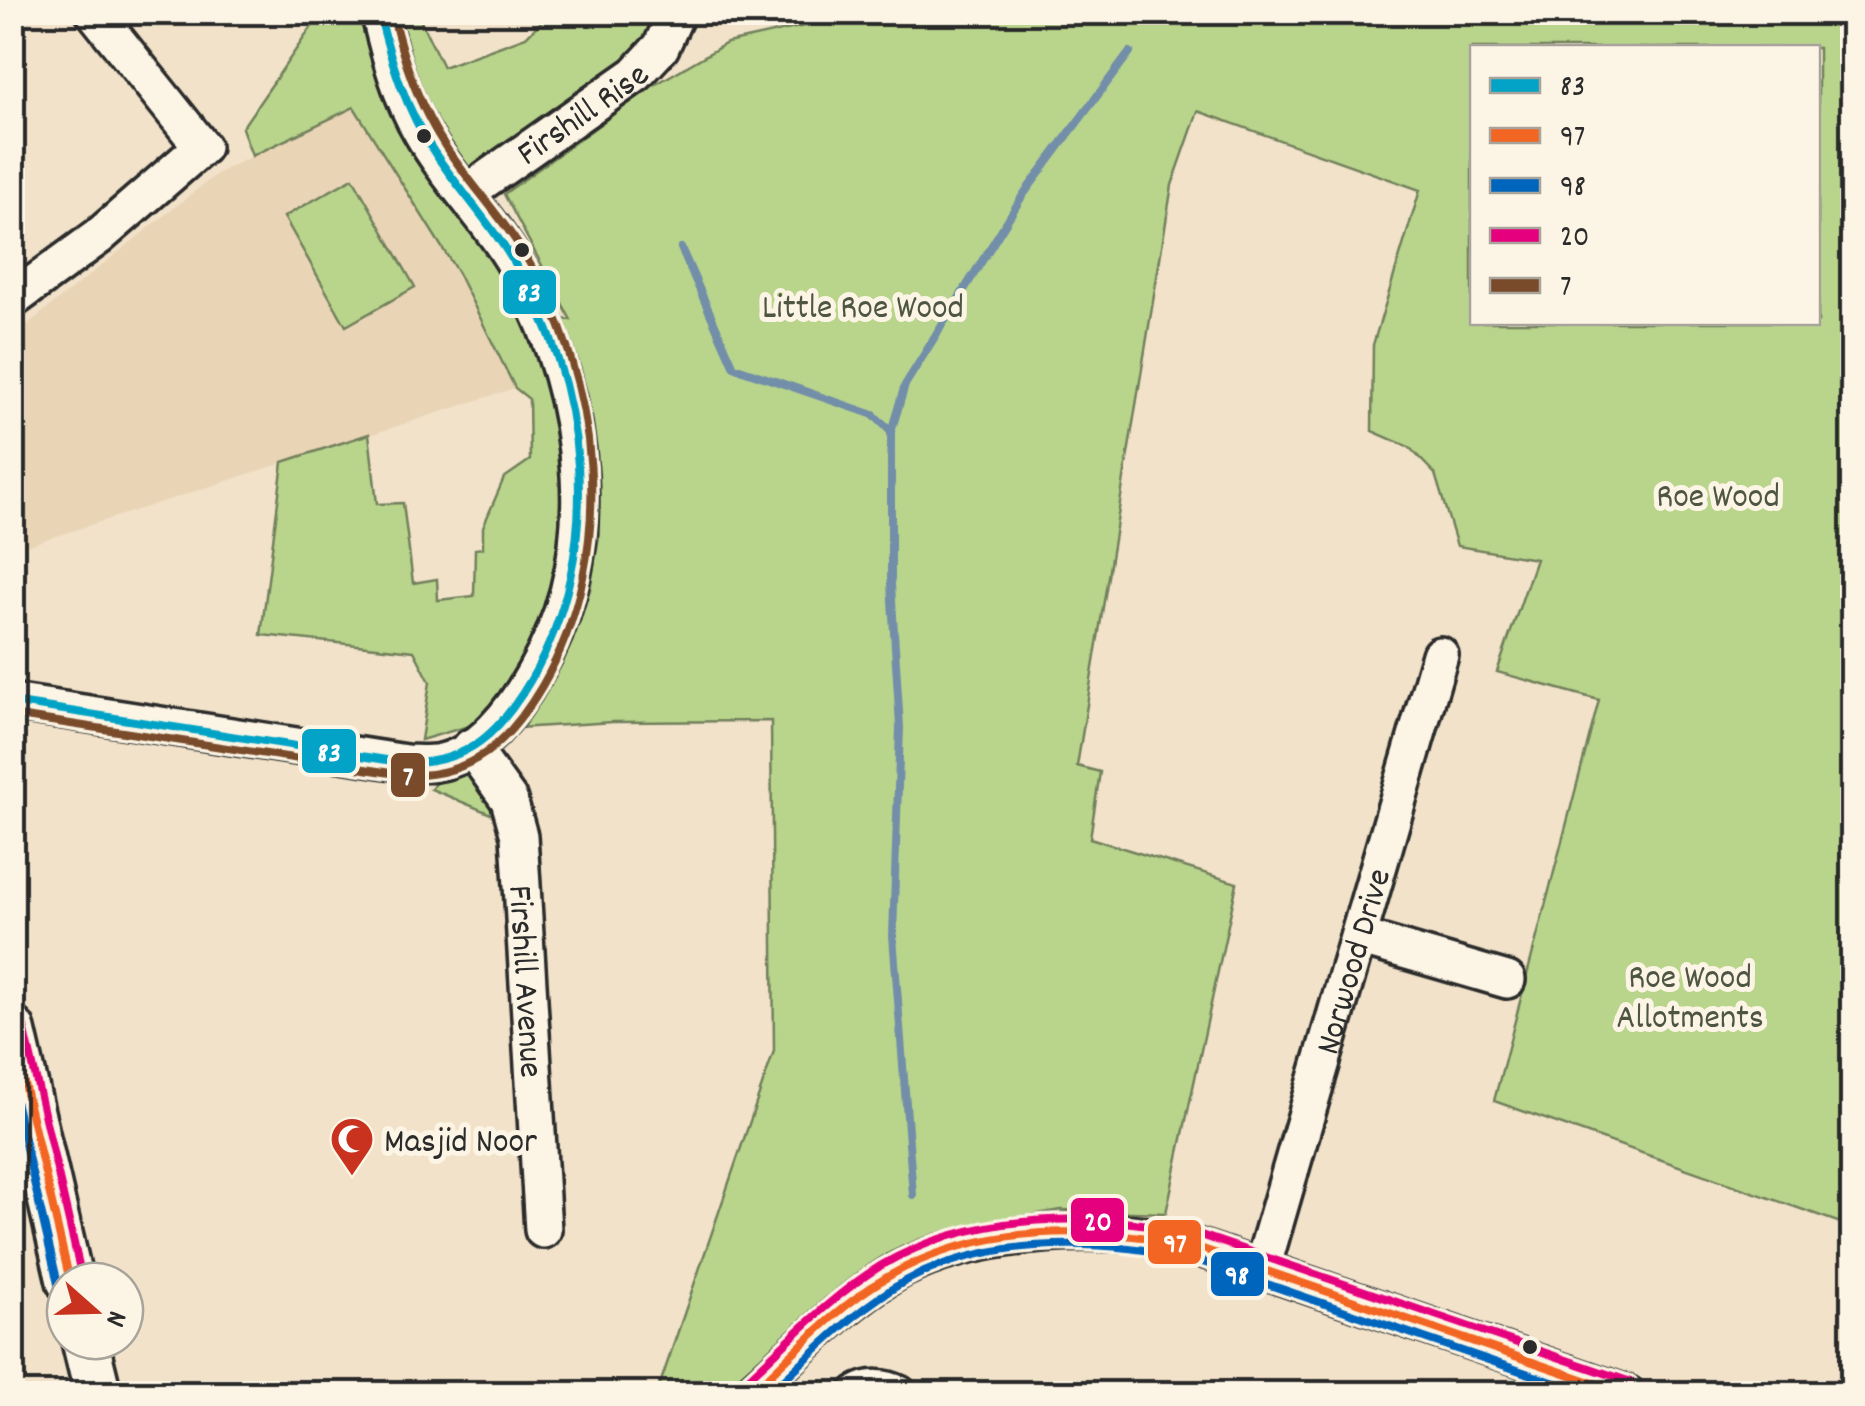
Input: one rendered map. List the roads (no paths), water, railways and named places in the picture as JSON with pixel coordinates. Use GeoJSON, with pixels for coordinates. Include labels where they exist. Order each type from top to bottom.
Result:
{"type":"FeatureCollection","features":[{"type":"Feature","properties":{"kind":"main road"},"geometry":{"type":"LineString","coordinates":[[12,1030],[65,1261]]}},
{"type":"Feature","properties":{"kind":"main road"},"geometry":{"type":"LineString","coordinates":[[90,1361],[98,1394]]}},
{"type":"Feature","properties":{"kind":"street"},"geometry":{"type":"LineString","coordinates":[[12,300],[98,238],[202,148],[94,12]]}},
{"type":"Feature","properties":{"kind":"street"},"geometry":{"type":"LineString","coordinates":[[12,702],[406,764],[437,763],[456,756],[489,734],[510,711],[549,650],[566,606],[582,522],[578,467],[563,379],[522,276],[416,124],[398,80],[379,12]]}},
{"type":"Feature","properties":{"kind":"street","name":"Firshill Rise"},"geometry":{"type":"LineString","coordinates":[[465,194],[636,74],[660,47],[677,12]]}},
{"type":"Feature","properties":{"kind":"street","name":"Norwood Drive"},"geometry":{"type":"LineString","coordinates":[[1262,1268],[1440,655]]}},
{"type":"Feature","properties":{"kind":"street","name":"Firshill Avenue"},"geometry":{"type":"LineString","coordinates":[[471,747],[509,800],[519,836],[543,1230]]}},
{"type":"Feature","properties":{"kind":"street"},"geometry":{"type":"LineString","coordinates":[[1359,937],[1507,980]]}},
{"type":"Feature","properties":{"kind":"street"},"geometry":{"type":"LineString","coordinates":[[748,1394],[890,1275],[953,1250],[986,1242],[1079,1233],[1136,1234],[1194,1246],[1627,1394]]}},
{"type":"Feature","properties":{"kind":"street"},"geometry":{"type":"LineString","coordinates":[[857,1394],[866,1388],[890,1389],[899,1394]]}},
{"type":"Feature","properties":{"kind":"waterway"},"geometry":{"type":"LineString","coordinates":[[913,1195],[893,936],[900,727],[891,584],[891,432],[905,385],[1023,195],[1130,52]]}},
{"type":"Feature","properties":{"kind":"waterway"},"geometry":{"type":"LineString","coordinates":[[681,248],[734,367],[874,415],[891,432]]}},
{"type":"Feature","properties":{"kind":"place","name":"Masjid Noor"},"geometry":{"type":"Point","coordinates":[352,1177]}},
{"type":"Feature","properties":{"kind":"park label","name":"Little Roe Wood"},"geometry":{"type":"Point","coordinates":[863,305]}},
{"type":"Feature","properties":{"kind":"park label","name":"Roe Wood"},"geometry":{"type":"Point","coordinates":[1718,494]}},
{"type":"Feature","properties":{"kind":"park label","name":"Roe Wood Allotments"},"geometry":{"type":"Point","coordinates":[1690,995]}}]}
